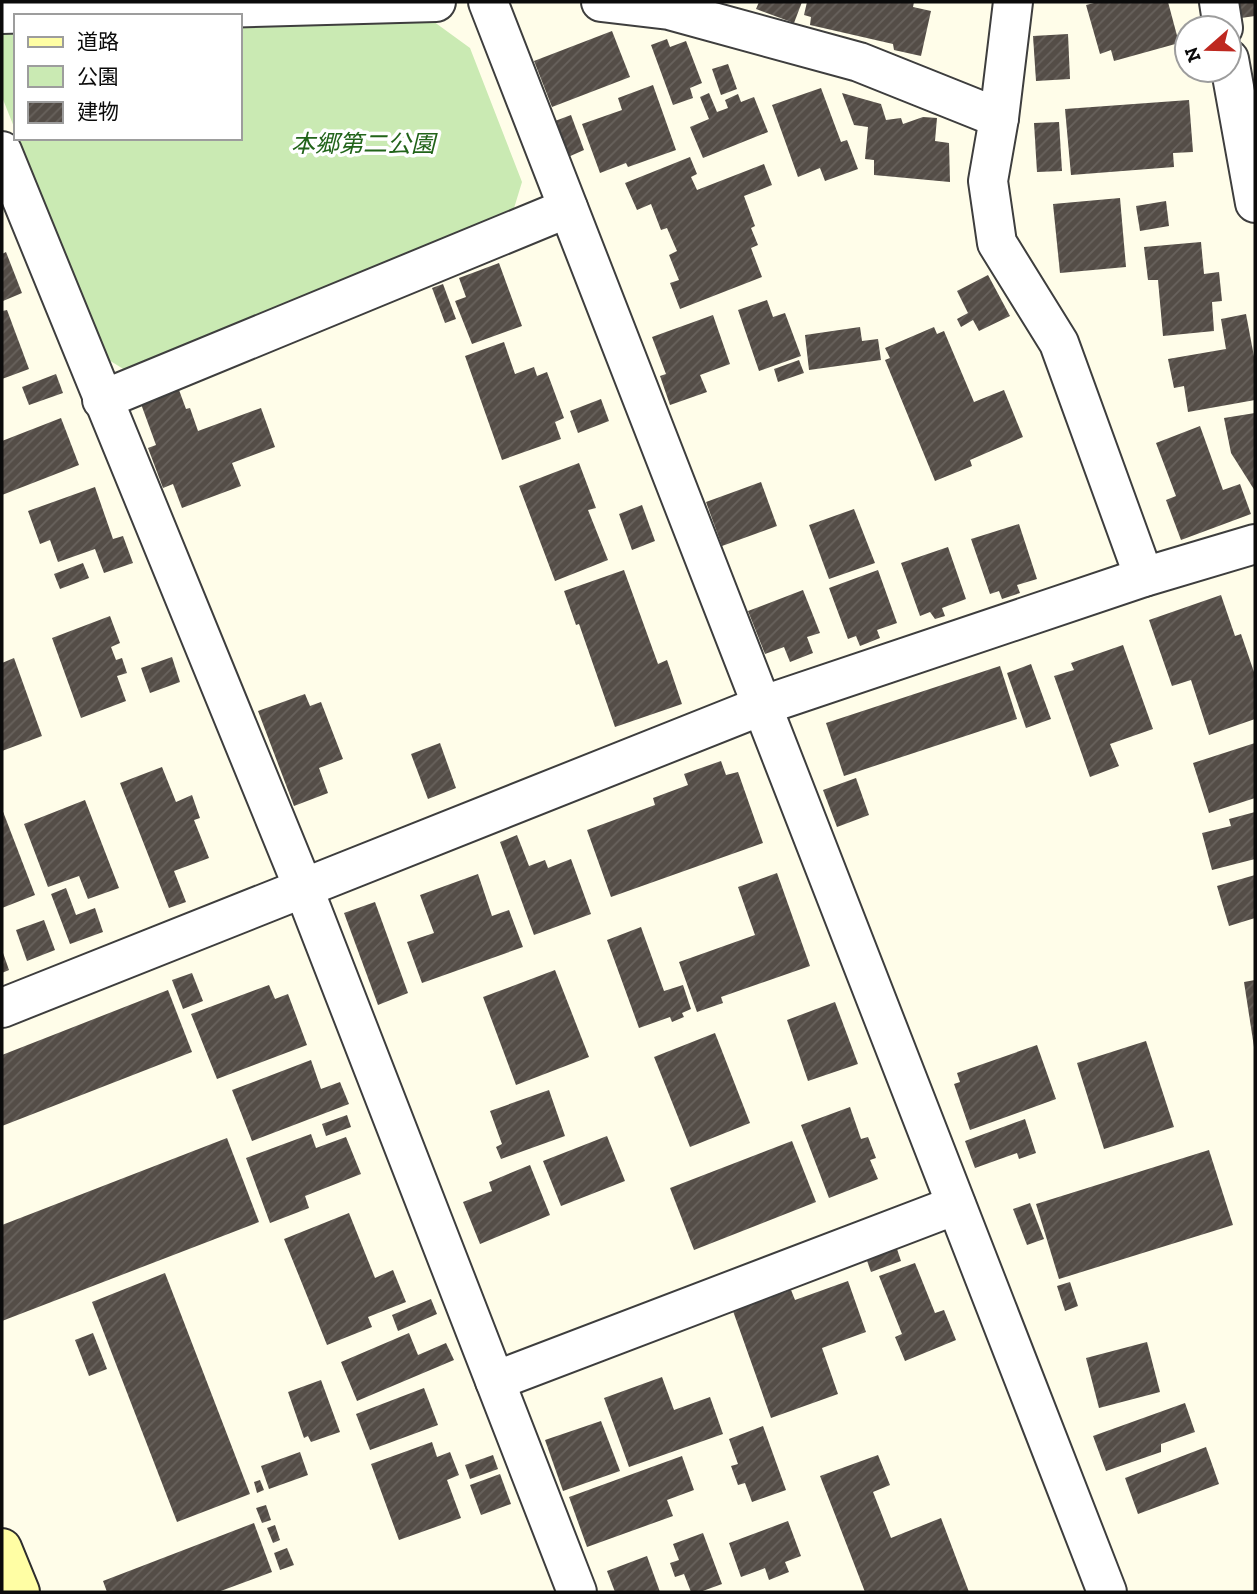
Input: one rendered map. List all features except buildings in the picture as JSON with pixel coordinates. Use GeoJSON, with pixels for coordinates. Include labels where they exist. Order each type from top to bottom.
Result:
{"type":"FeatureCollection","features":[{"type":"Feature","properties":{"kind":"street"},"geometry":{"type":"LineString","coordinates":[[2,14],[436,2]]}},
{"type":"Feature","properties":{"kind":"street"},"geometry":{"type":"LineString","coordinates":[[488,2],[956,1205],[1095,1588]]}},
{"type":"Feature","properties":{"kind":"street"},"geometry":{"type":"LineString","coordinates":[[601,2],[669,10],[859,62],[999,118]]}},
{"type":"Feature","properties":{"kind":"street"},"geometry":{"type":"LineString","coordinates":[[1013,2],[999,118],[988,181],[997,243],[1059,343],[1144,577]]}},
{"type":"Feature","properties":{"kind":"street"},"geometry":{"type":"LineString","coordinates":[[1234,84],[1255,203]]}},
{"type":"Feature","properties":{"kind":"street"},"geometry":{"type":"LineString","coordinates":[[2,151],[303,887],[577,1592]]}},
{"type":"Feature","properties":{"kind":"street"},"geometry":{"type":"LineString","coordinates":[[102,400],[568,208]]}},
{"type":"Feature","properties":{"kind":"street"},"geometry":{"type":"LineString","coordinates":[[2,1008],[761,706],[1144,577],[1255,544]]}},
{"type":"Feature","properties":{"kind":"street"},"geometry":{"type":"LineString","coordinates":[[495,1381],[956,1205]]}},
{"type":"Feature","properties":{"kind":"street"},"geometry":{"type":"LineString","coordinates":[[2,1548],[20,1592]]}},
{"type":"Feature","properties":{"kind":"green space","name":"本郷第二公園"},"geometry":{"type":"Polygon","coordinates":[[[426,16],[470,48],[522,182],[511,218],[125,370],[104,357],[19,140],[242,140],[242,21],[426,16]]]}},
{"type":"Feature","properties":{"kind":"green space"},"geometry":{"type":"Polygon","coordinates":[[[14,28],[14,127],[2,97],[2,35],[6,29],[14,28]]]}}]}
